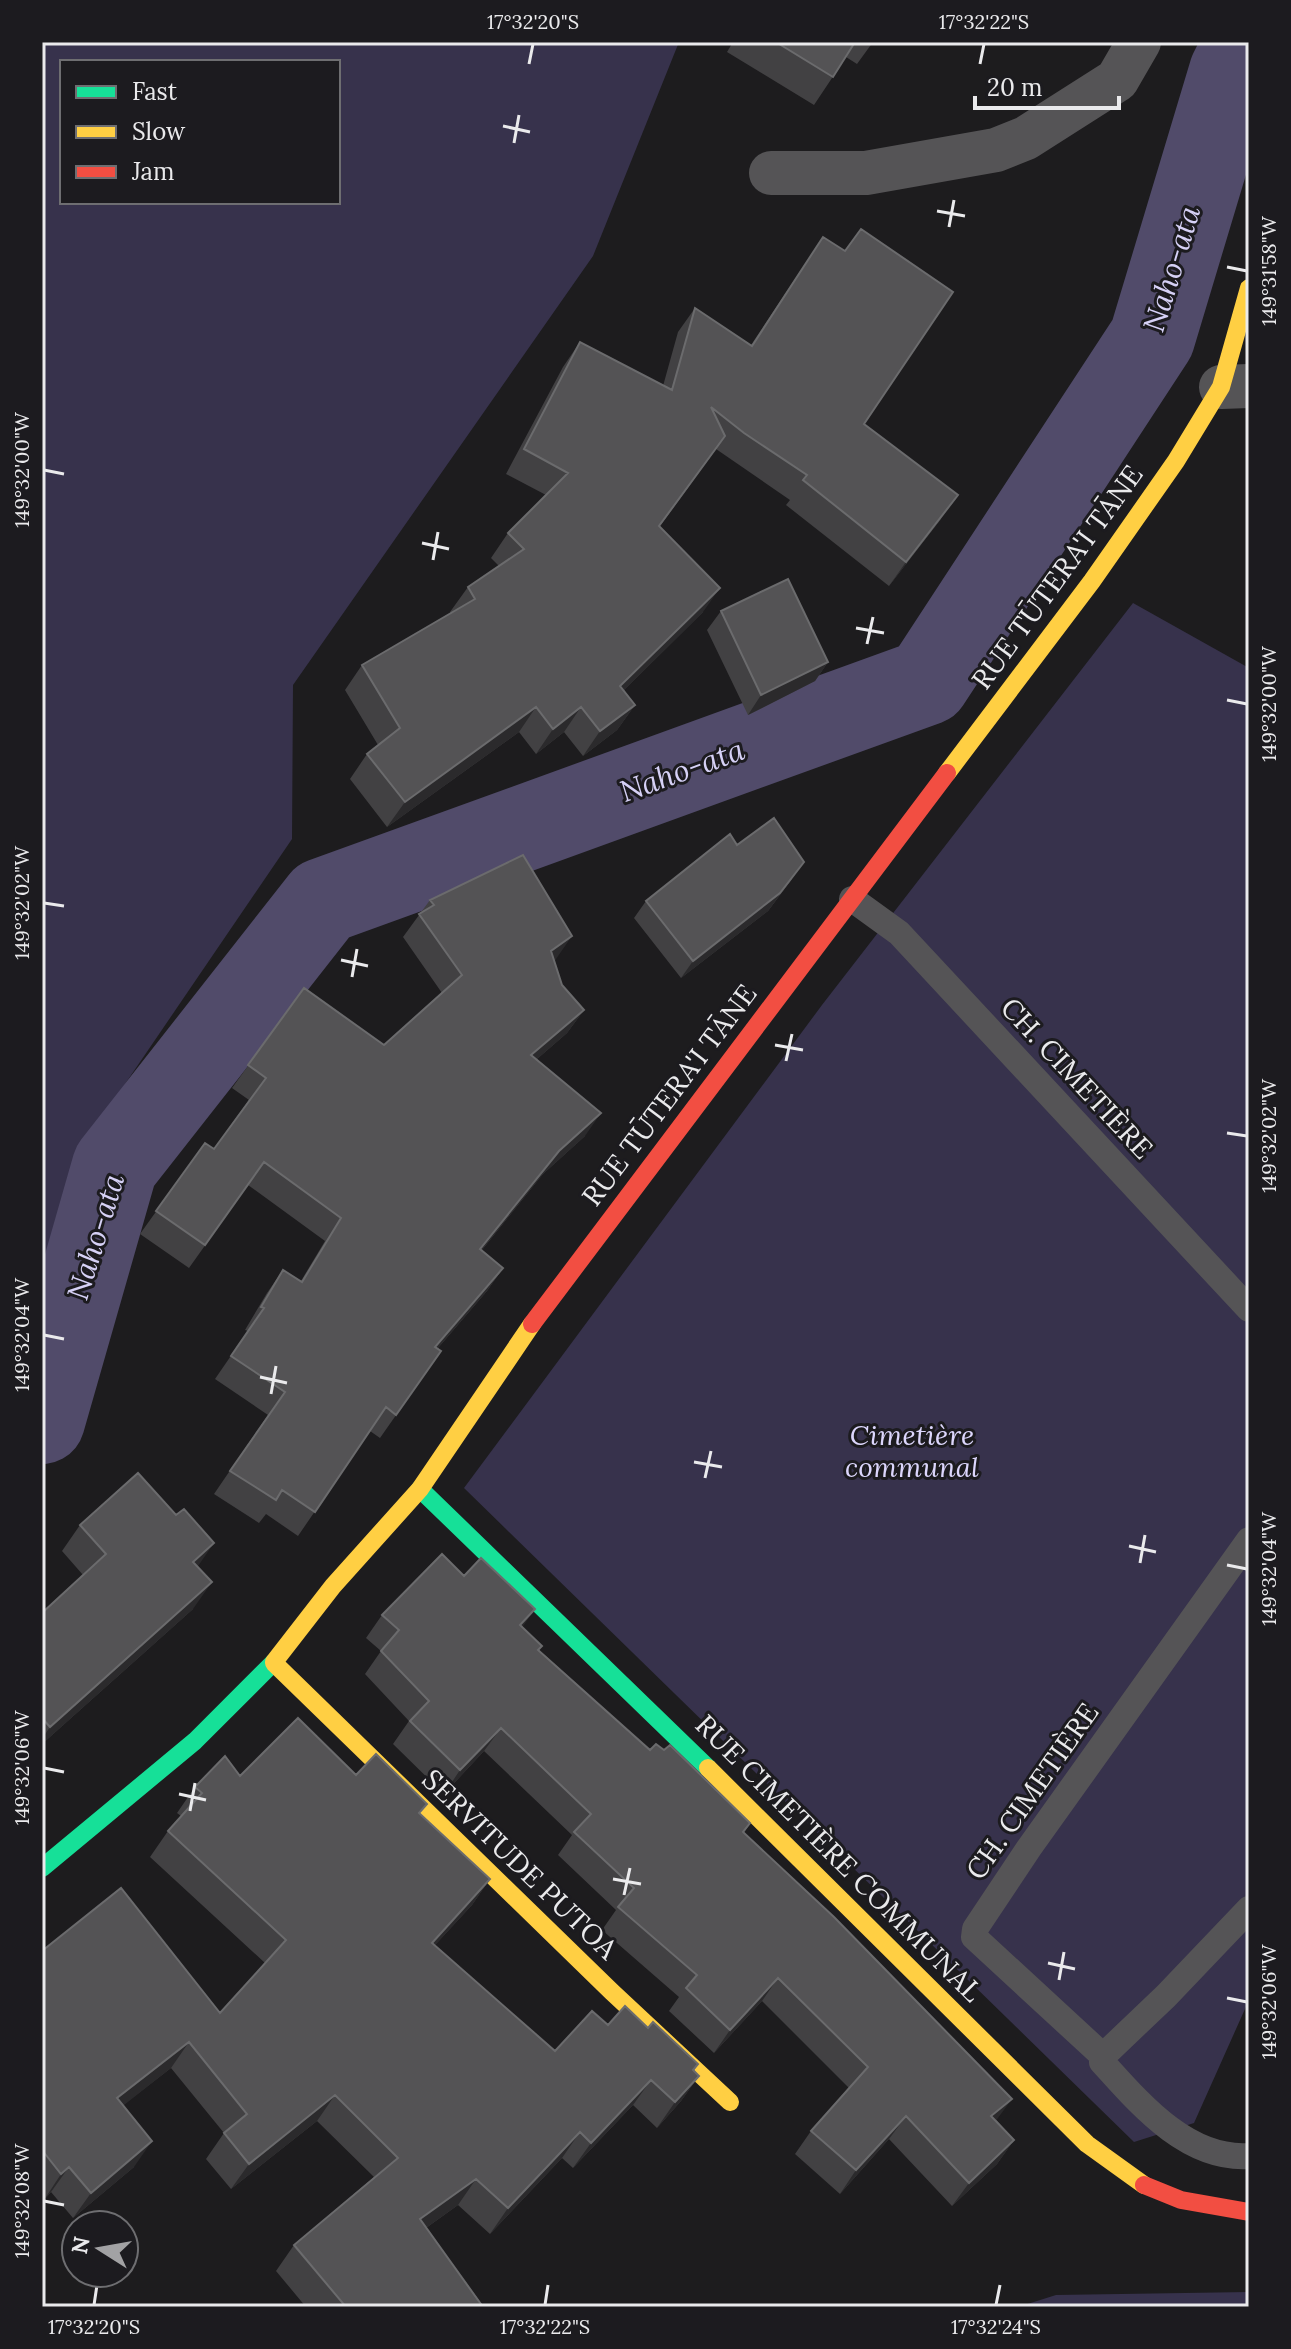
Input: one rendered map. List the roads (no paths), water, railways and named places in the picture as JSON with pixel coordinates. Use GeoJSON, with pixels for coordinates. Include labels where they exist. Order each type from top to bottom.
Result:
{"type":"FeatureCollection","features":[{"type":"Feature","properties":{"kind":"street"},"geometry":{"type":"LineString","coordinates":[[771,173],[866,173],[996,150],[1026,138],[1117,80],[1139,42]]}},
{"type":"Feature","properties":{"kind":"street","name":"RUE TŪTERA'I TĀNE"},"geometry":{"type":"LineString","coordinates":[[42,1868],[195,1741],[274,1663],[333,1586],[420,1489],[508,1356],[1101,569],[1176,461],[1235,387],[1249,288]]}},
{"type":"Feature","properties":{"kind":"street","name":"RUE CIMETIÈRE COMMUNAL"},"geometry":{"type":"LineString","coordinates":[[420,1489],[698,1758],[1096,2153],[1126,2175],[1170,2198],[1193,2205],[1249,2212]]}},
{"type":"Feature","properties":{"kind":"street","name":"SERVITUDE PUTOA"},"geometry":{"type":"LineString","coordinates":[[274,1663],[612,1992],[730,2102]]}},
{"type":"Feature","properties":{"kind":"lane","name":"CH. CIMETIÈRE"},"geometry":{"type":"LineString","coordinates":[[852,899],[899,933],[1249,1309]]}},
{"type":"Feature","properties":{"kind":"lane","name":"CH. CIMETIÈRE"},"geometry":{"type":"LineString","coordinates":[[1249,1540],[1055,1812],[975,1929],[974,1937],[1103,2056],[1102,2062],[1139,2103],[1187,2141],[1232,2157],[1249,2156]]}},
{"type":"Feature","properties":{"kind":"lane"},"geometry":{"type":"LineString","coordinates":[[1103,2056],[1166,1996],[1249,1909]]}},
{"type":"Feature","properties":{"kind":"waterway","name":"Naho-ata"},"geometry":{"type":"LineString","coordinates":[[42,1421],[115,1166],[323,901],[927,682],[1152,338],[1232,72],[1247,42]]}},
{"type":"Feature","properties":{"kind":"park label","name":"Cimetière communal"},"geometry":{"type":"Point","coordinates":[912,1451]}}]}
